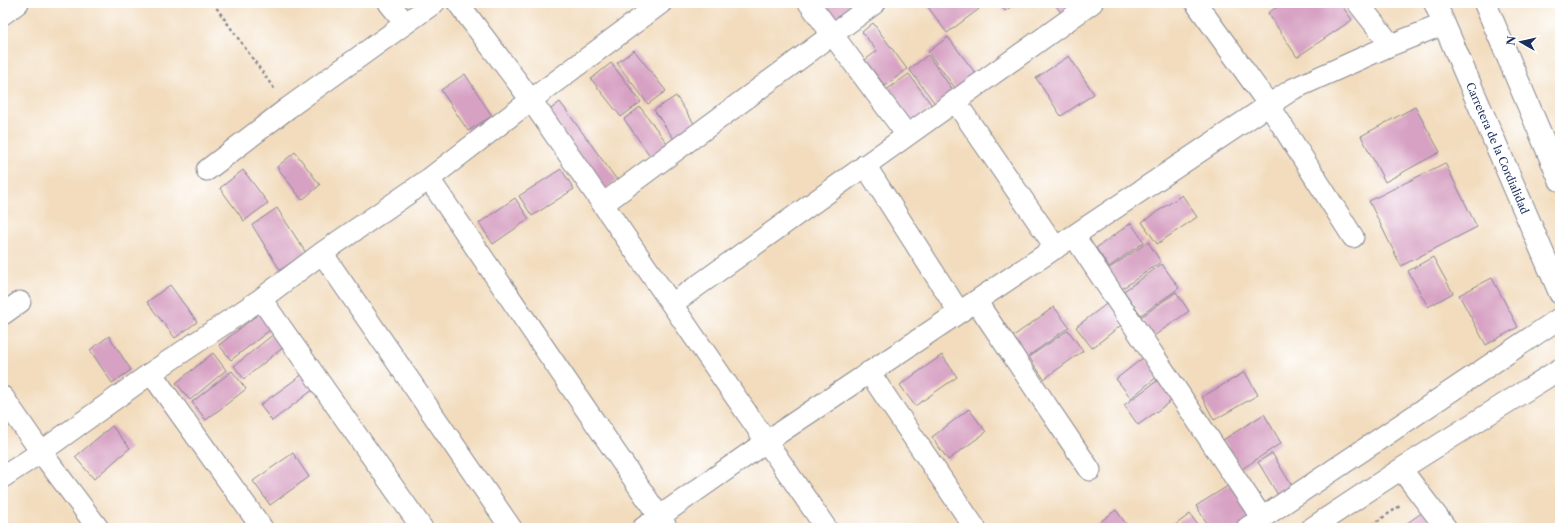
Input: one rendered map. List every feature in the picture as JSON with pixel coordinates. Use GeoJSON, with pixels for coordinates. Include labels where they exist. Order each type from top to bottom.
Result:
{"type":"FeatureCollection","features":[{"type":"Feature","properties":{"kind":"highway","name":"Carretera de la Cordialidad"},"geometry":{"type":"LineString","coordinates":[[1435,3],[1560,293]]}},
{"type":"Feature","properties":{"kind":"highway"},"geometry":{"type":"LineString","coordinates":[[1485,3],[1560,180]]}},
{"type":"Feature","properties":{"kind":"street"},"geometry":{"type":"LineString","coordinates":[[3,14],[18,3]]}},
{"type":"Feature","properties":{"kind":"street"},"geometry":{"type":"LineString","coordinates":[[389,3],[405,23]]}},
{"type":"Feature","properties":{"kind":"street"},"geometry":{"type":"LineString","coordinates":[[207,170],[288,108],[434,3]]}},
{"type":"Feature","properties":{"kind":"street"},"geometry":{"type":"LineString","coordinates":[[458,3],[531,100],[826,528]]}},
{"type":"Feature","properties":{"kind":"street"},"geometry":{"type":"LineString","coordinates":[[3,476],[41,452],[151,373],[261,299],[322,253],[429,180],[531,100],[661,3]]}},
{"type":"Feature","properties":{"kind":"street"},"geometry":{"type":"LineString","coordinates":[[809,3],[907,135]]}},
{"type":"Feature","properties":{"kind":"street"},"geometry":{"type":"LineString","coordinates":[[603,204],[875,3]]}},
{"type":"Feature","properties":{"kind":"street"},"geometry":{"type":"LineString","coordinates":[[672,304],[1092,3]]}},
{"type":"Feature","properties":{"kind":"street"},"geometry":{"type":"LineString","coordinates":[[1196,3],[1269,105],[1353,237]]}},
{"type":"Feature","properties":{"kind":"street"},"geometry":{"type":"LineString","coordinates":[[1358,3],[1392,45]]}},
{"type":"Feature","properties":{"kind":"street"},"geometry":{"type":"LineString","coordinates":[[429,180],[657,524],[767,441],[1293,89],[1392,45],[1444,24]]}},
{"type":"Feature","properties":{"kind":"street"},"geometry":{"type":"LineString","coordinates":[[955,101],[1056,248]]}},
{"type":"Feature","properties":{"kind":"street"},"geometry":{"type":"LineString","coordinates":[[865,165],[968,307],[1090,470]]}},
{"type":"Feature","properties":{"kind":"street"},"geometry":{"type":"LineString","coordinates":[[1074,236],[1254,523],[1560,318]]}},
{"type":"Feature","properties":{"kind":"street"},"geometry":{"type":"LineString","coordinates":[[322,253],[511,528]]}},
{"type":"Feature","properties":{"kind":"street"},"geometry":{"type":"LineString","coordinates":[[261,299],[422,528]]}},
{"type":"Feature","properties":{"kind":"street"},"geometry":{"type":"LineString","coordinates":[[3,314],[20,302]]}},
{"type":"Feature","properties":{"kind":"street"},"geometry":{"type":"LineString","coordinates":[[1312,528],[1401,469],[1560,369]]}},
{"type":"Feature","properties":{"kind":"street"},"geometry":{"type":"LineString","coordinates":[[869,372],[975,528]]}},
{"type":"Feature","properties":{"kind":"street"},"geometry":{"type":"LineString","coordinates":[[151,373],[262,528]]}},
{"type":"Feature","properties":{"kind":"street"},"geometry":{"type":"LineString","coordinates":[[3,397],[41,452],[98,528]]}},
{"type":"Feature","properties":{"kind":"street"},"geometry":{"type":"LineString","coordinates":[[1401,469],[1446,528]]}},
{"type":"Feature","properties":{"kind":"path"},"geometry":{"type":"LineString","coordinates":[[213,3],[288,108]]}},
{"type":"Feature","properties":{"kind":"path"},"geometry":{"type":"LineString","coordinates":[[1367,528],[1419,493]]}},
{"type":"Feature","properties":{"kind":"building"},"geometry":{"type":"Polygon","coordinates":[[[822,3],[857,3],[859,7],[836,23],[822,3]]]}},
{"type":"Feature","properties":{"kind":"building"},"geometry":{"type":"Polygon","coordinates":[[[925,3],[975,3],[979,9],[947,33],[925,3]]]}},
{"type":"Feature","properties":{"kind":"building"},"geometry":{"type":"Polygon","coordinates":[[[999,3],[1016,3],[1005,11],[999,3]]]}},
{"type":"Feature","properties":{"kind":"building"},"geometry":{"type":"Polygon","coordinates":[[[1054,3],[1078,3],[1062,14],[1054,3]]]}},
{"type":"Feature","properties":{"kind":"building"},"geometry":{"type":"Polygon","coordinates":[[[1283,3],[1340,3],[1352,20],[1297,57],[1268,13],[1283,3]]]}},
{"type":"Feature","properties":{"kind":"building"},"geometry":{"type":"Polygon","coordinates":[[[873,23],[907,69],[885,86],[865,60],[877,51],[862,32],[873,23]]]}},
{"type":"Feature","properties":{"kind":"building"},"geometry":{"type":"Polygon","coordinates":[[[948,37],[979,78],[959,93],[928,52],[948,37]]]}},
{"type":"Feature","properties":{"kind":"building"},"geometry":{"type":"Polygon","coordinates":[[[634,50],[666,91],[648,104],[617,63],[634,50]]]}},
{"type":"Feature","properties":{"kind":"building"},"geometry":{"type":"Polygon","coordinates":[[[928,55],[955,93],[937,106],[909,69],[928,55]]]}},
{"type":"Feature","properties":{"kind":"building"},"geometry":{"type":"Polygon","coordinates":[[[1069,56],[1094,94],[1061,116],[1036,78],[1069,56]]]}},
{"type":"Feature","properties":{"kind":"building"},"geometry":{"type":"Polygon","coordinates":[[[611,63],[641,102],[621,117],[591,79],[611,63]]]}},
{"type":"Feature","properties":{"kind":"building"},"geometry":{"type":"Polygon","coordinates":[[[465,74],[492,116],[468,131],[441,90],[465,74]]]}},
{"type":"Feature","properties":{"kind":"building"},"geometry":{"type":"Polygon","coordinates":[[[909,74],[933,107],[910,123],[886,90],[909,74]]]}},
{"type":"Feature","properties":{"kind":"building"},"geometry":{"type":"Polygon","coordinates":[[[676,96],[697,128],[676,142],[654,110],[676,96]]]}},
{"type":"Feature","properties":{"kind":"building"},"geometry":{"type":"Polygon","coordinates":[[[560,102],[617,180],[604,190],[547,112],[560,102]]]}},
{"type":"Feature","properties":{"kind":"building"},"geometry":{"type":"Polygon","coordinates":[[[640,107],[670,147],[653,160],[624,119],[640,107]]]}},
{"type":"Feature","properties":{"kind":"building"},"geometry":{"type":"Polygon","coordinates":[[[1415,107],[1440,152],[1385,182],[1361,136],[1415,107]]]}},
{"type":"Feature","properties":{"kind":"building"},"geometry":{"type":"Polygon","coordinates":[[[295,152],[320,185],[302,200],[277,167],[295,152]]]}},
{"type":"Feature","properties":{"kind":"building"},"geometry":{"type":"Polygon","coordinates":[[[1445,163],[1477,227],[1401,266],[1369,201],[1445,163]]]}},
{"type":"Feature","properties":{"kind":"building"},"geometry":{"type":"Polygon","coordinates":[[[561,169],[574,189],[532,216],[519,196],[561,169]]]}},
{"type":"Feature","properties":{"kind":"building"},"geometry":{"type":"Polygon","coordinates":[[[243,170],[268,203],[244,221],[220,188],[243,170]]]}},
{"type":"Feature","properties":{"kind":"building"},"geometry":{"type":"Polygon","coordinates":[[[1182,195],[1197,217],[1157,244],[1142,222],[1182,195]]]}},
{"type":"Feature","properties":{"kind":"building"},"geometry":{"type":"Polygon","coordinates":[[[515,198],[529,219],[493,244],[479,223],[515,198]]]}},
{"type":"Feature","properties":{"kind":"building"},"geometry":{"type":"Polygon","coordinates":[[[277,208],[306,253],[280,270],[252,225],[277,208]]]}},
{"type":"Feature","properties":{"kind":"building"},"geometry":{"type":"Polygon","coordinates":[[[1131,223],[1144,242],[1109,267],[1096,248],[1131,223]]]}},
{"type":"Feature","properties":{"kind":"building"},"geometry":{"type":"Polygon","coordinates":[[[1148,242],[1161,262],[1120,290],[1107,270],[1148,242]]]}},
{"type":"Feature","properties":{"kind":"building"},"geometry":{"type":"Polygon","coordinates":[[[1433,257],[1453,293],[1428,307],[1408,271],[1433,257]]]}},
{"type":"Feature","properties":{"kind":"building"},"geometry":{"type":"Polygon","coordinates":[[[1162,264],[1179,288],[1141,315],[1124,291],[1162,264]]]}},
{"type":"Feature","properties":{"kind":"building"},"geometry":{"type":"Polygon","coordinates":[[[1492,278],[1518,327],[1486,345],[1459,295],[1492,278]]]}},
{"type":"Feature","properties":{"kind":"building"},"geometry":{"type":"Polygon","coordinates":[[[170,285],[197,322],[175,338],[147,302],[170,285]]]}},
{"type":"Feature","properties":{"kind":"building"},"geometry":{"type":"Polygon","coordinates":[[[1176,292],[1189,311],[1154,336],[1141,317],[1176,292]]]}},
{"type":"Feature","properties":{"kind":"building"},"geometry":{"type":"Polygon","coordinates":[[[1109,302],[1124,323],[1092,348],[1076,327],[1109,302]]]}},
{"type":"Feature","properties":{"kind":"building"},"geometry":{"type":"Polygon","coordinates":[[[1054,307],[1069,327],[1027,357],[1012,337],[1054,307]]]}},
{"type":"Feature","properties":{"kind":"building"},"geometry":{"type":"Polygon","coordinates":[[[262,311],[274,327],[231,360],[219,345],[262,311]]]}},
{"type":"Feature","properties":{"kind":"building"},"geometry":{"type":"Polygon","coordinates":[[[1068,330],[1083,351],[1044,379],[1029,357],[1068,330]]]}},
{"type":"Feature","properties":{"kind":"building"},"geometry":{"type":"Polygon","coordinates":[[[275,333],[285,346],[244,379],[234,366],[275,333]]]}},
{"type":"Feature","properties":{"kind":"building"},"geometry":{"type":"Polygon","coordinates":[[[109,336],[131,370],[112,383],[90,350],[109,336]]]}},
{"type":"Feature","properties":{"kind":"building"},"geometry":{"type":"Polygon","coordinates":[[[213,353],[226,370],[190,400],[176,383],[213,353]]]}},
{"type":"Feature","properties":{"kind":"building"},"geometry":{"type":"Polygon","coordinates":[[[942,355],[957,377],[915,406],[900,385],[942,355]]]}},
{"type":"Feature","properties":{"kind":"building"},"geometry":{"type":"Polygon","coordinates":[[[1144,357],[1159,375],[1131,398],[1116,379],[1144,357]]]}},
{"type":"Feature","properties":{"kind":"building"},"geometry":{"type":"Polygon","coordinates":[[[232,371],[246,389],[206,420],[192,402],[232,371]]]}},
{"type":"Feature","properties":{"kind":"building"},"geometry":{"type":"Polygon","coordinates":[[[1245,372],[1258,395],[1214,420],[1202,397],[1245,372]]]}},
{"type":"Feature","properties":{"kind":"building"},"geometry":{"type":"Polygon","coordinates":[[[303,374],[314,389],[272,421],[260,405],[303,374]]]}},
{"type":"Feature","properties":{"kind":"building"},"geometry":{"type":"Polygon","coordinates":[[[1161,378],[1175,398],[1138,425],[1124,405],[1161,378]]]}},
{"type":"Feature","properties":{"kind":"building"},"geometry":{"type":"Polygon","coordinates":[[[969,409],[986,432],[948,460],[932,437],[969,409]]]}},
{"type":"Feature","properties":{"kind":"building"},"geometry":{"type":"Polygon","coordinates":[[[1264,414],[1281,443],[1242,469],[1223,440],[1264,414]]]}},
{"type":"Feature","properties":{"kind":"building"},"geometry":{"type":"Polygon","coordinates":[[[112,426],[130,448],[94,479],[75,457],[112,426]]]}},
{"type":"Feature","properties":{"kind":"building"},"geometry":{"type":"Polygon","coordinates":[[[293,453],[309,477],[270,505],[253,481],[293,453]]]}},
{"type":"Feature","properties":{"kind":"building"},"geometry":{"type":"Polygon","coordinates":[[[1272,453],[1292,486],[1278,495],[1258,462],[1272,453]]]}},
{"type":"Feature","properties":{"kind":"building"},"geometry":{"type":"Polygon","coordinates":[[[1231,484],[1253,518],[1238,528],[1210,528],[1196,506],[1231,484]]]}},
{"type":"Feature","properties":{"kind":"building"},"geometry":{"type":"Polygon","coordinates":[[[1116,510],[1129,528],[1092,528],[1116,510]]]}},
{"type":"Feature","properties":{"kind":"building"},"geometry":{"type":"Polygon","coordinates":[[[1423,512],[1434,528],[1400,528],[1423,512]]]}},
{"type":"Feature","properties":{"kind":"building"},"geometry":{"type":"Polygon","coordinates":[[[1190,514],[1200,528],[1171,528],[1190,514]]]}}]}
